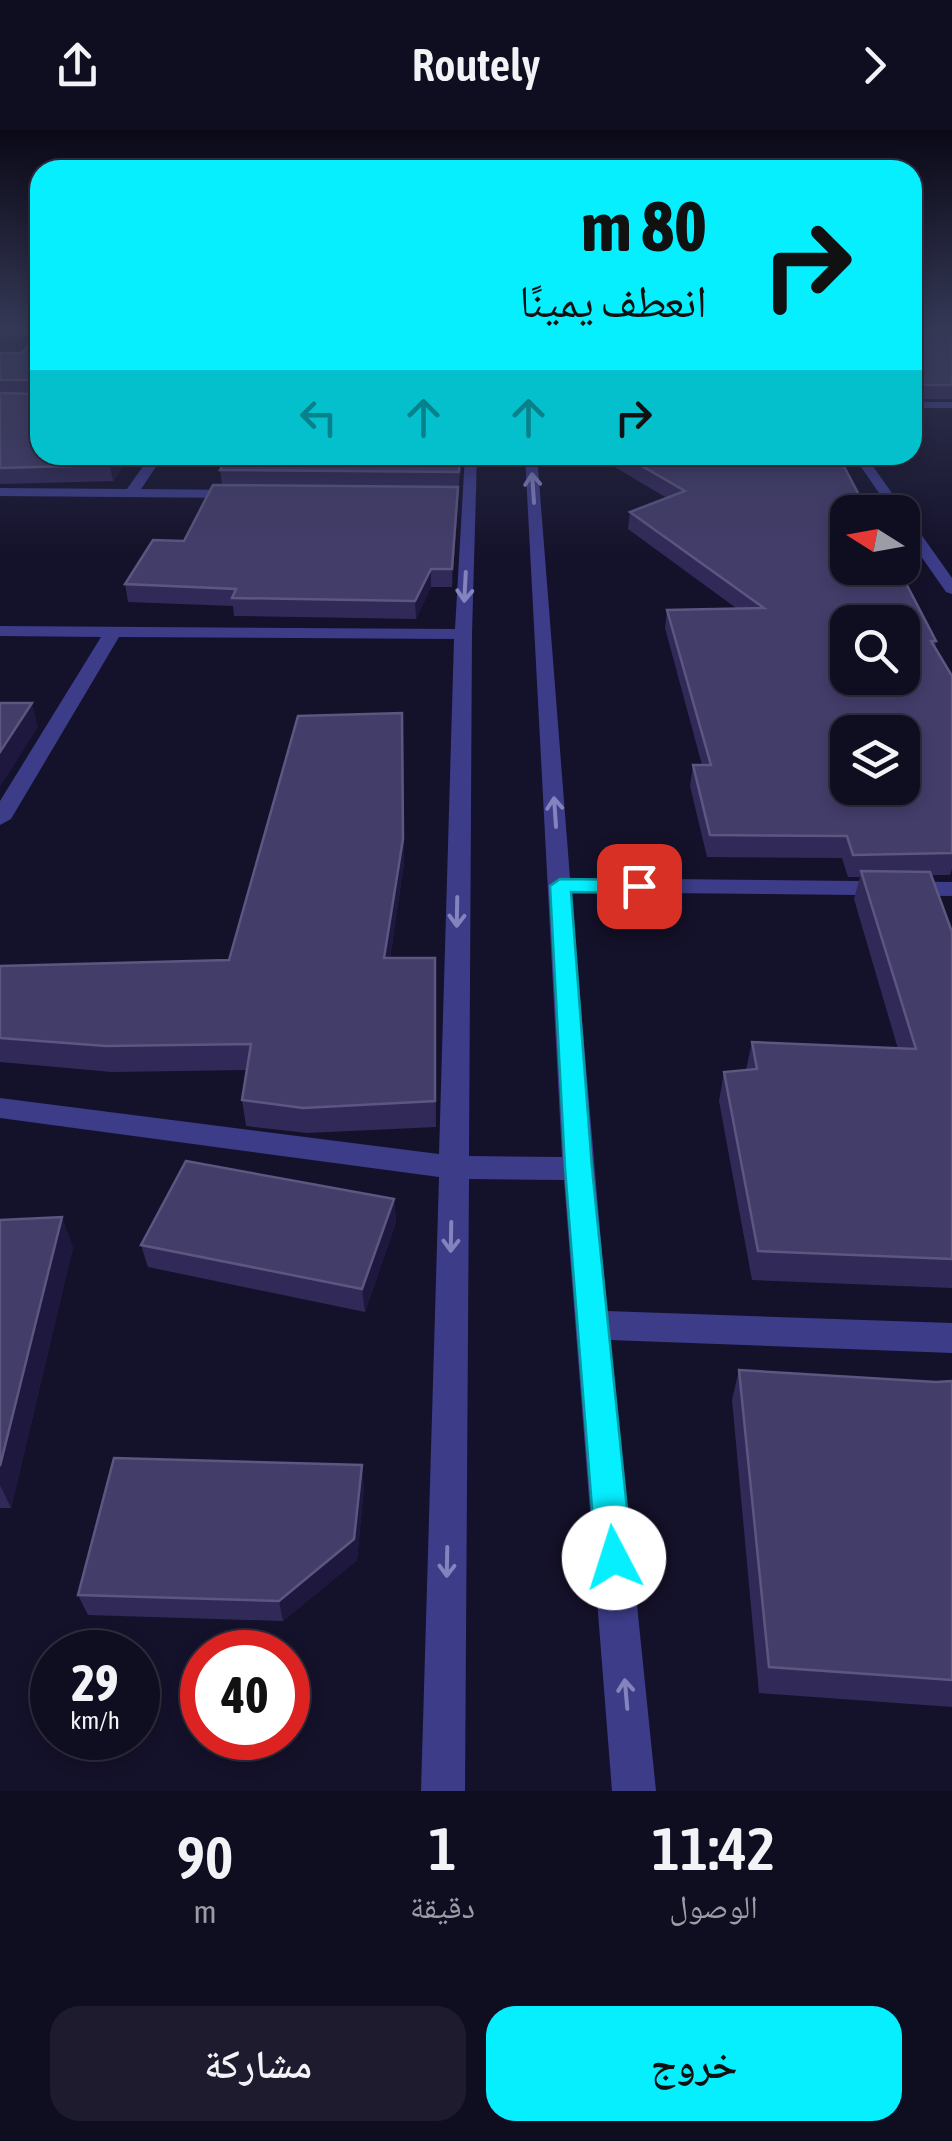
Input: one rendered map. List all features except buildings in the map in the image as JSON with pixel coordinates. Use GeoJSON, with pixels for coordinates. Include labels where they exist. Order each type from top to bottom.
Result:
{"type":"FeatureCollection","features":[{"type":"Feature","properties":{"kind":"street"},"geometry":{"type":"LineString","coordinates":[[922,404],[952,404]]}},
{"type":"Feature","properties":{"kind":"street"},"geometry":{"type":"LineString","coordinates":[[131,493],[151,465]]}},
{"type":"Feature","properties":{"kind":"street"},"geometry":{"type":"LineString","coordinates":[[443,1791],[463,634],[459,495],[467,465]]}},
{"type":"Feature","properties":{"kind":"street"},"geometry":{"type":"LineString","coordinates":[[532,465],[578,1168],[634,1791]]}},
{"type":"Feature","properties":{"kind":"street"},"geometry":{"type":"LineString","coordinates":[[865,465],[887,495]]}},
{"type":"Feature","properties":{"kind":"street"},"geometry":{"type":"LineString","coordinates":[[0,492],[250,494]]}},
{"type":"Feature","properties":{"kind":"street"},"geometry":{"type":"LineString","coordinates":[[920,543],[952,589]]}},
{"type":"Feature","properties":{"kind":"street"},"geometry":{"type":"LineString","coordinates":[[0,631],[463,634]]}},
{"type":"Feature","properties":{"kind":"street"},"geometry":{"type":"LineString","coordinates":[[1,816],[113,632]]}},
{"type":"Feature","properties":{"kind":"street"},"geometry":{"type":"LineString","coordinates":[[560,886],[952,890]]}},
{"type":"Feature","properties":{"kind":"street"},"geometry":{"type":"LineString","coordinates":[[0,1108],[452,1167],[578,1168]]}},
{"type":"Feature","properties":{"kind":"street"},"geometry":{"type":"LineString","coordinates":[[594,1325],[952,1338]]}},
{"type":"Feature","properties":{"kind":"route"},"geometry":{"type":"LineString","coordinates":[[614,1558],[578,1168],[560,886],[639,886]]}}]}
